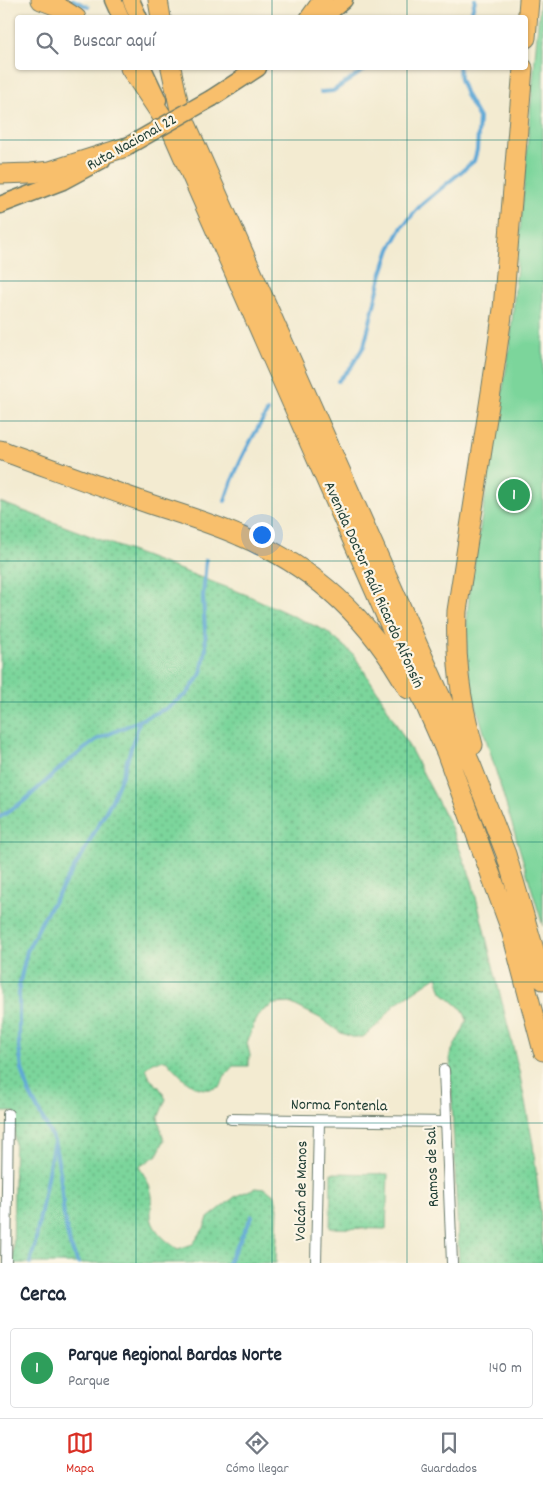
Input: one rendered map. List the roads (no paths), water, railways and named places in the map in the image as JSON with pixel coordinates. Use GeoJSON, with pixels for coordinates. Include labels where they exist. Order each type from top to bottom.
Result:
{"type":"FeatureCollection","features":[{"type":"Feature","properties":{"kind":"highway"},"geometry":{"type":"LineString","coordinates":[[41,0],[57,6],[71,15]]}},
{"type":"Feature","properties":{"kind":"highway"},"geometry":{"type":"LineString","coordinates":[[113,0],[120,15]]}},
{"type":"Feature","properties":{"kind":"highway"},"geometry":{"type":"LineString","coordinates":[[131,0],[138,15]]}},
{"type":"Feature","properties":{"kind":"highway"},"geometry":{"type":"LineString","coordinates":[[158,0],[160,15]]}},
{"type":"Feature","properties":{"kind":"highway"},"geometry":{"type":"LineString","coordinates":[[312,15],[322,0]]}},
{"type":"Feature","properties":{"kind":"highway"},"geometry":{"type":"LineString","coordinates":[[326,15],[344,0]]}},
{"type":"Feature","properties":{"kind":"highway"},"geometry":{"type":"LineString","coordinates":[[528,15],[529,0]]}},
{"type":"Feature","properties":{"kind":"highway","name":"Avenida Doctor Raúl Ricardo Alfonsín"},"geometry":{"type":"LineString","coordinates":[[131,70],[172,131],[411,670],[457,780],[511,930],[543,1052]]}},
{"type":"Feature","properties":{"kind":"highway"},"geometry":{"type":"LineString","coordinates":[[145,70],[172,131]]}},
{"type":"Feature","properties":{"kind":"highway"},"geometry":{"type":"LineString","coordinates":[[162,70],[180,110]]}},
{"type":"Feature","properties":{"kind":"highway","name":"Avenida Doctor Raúl Ricardo Alfonsín"},"geometry":{"type":"LineString","coordinates":[[171,70],[180,110],[456,730],[506,854],[543,980]]}},
{"type":"Feature","properties":{"kind":"highway","name":"Ruta Nacional 22"},"geometry":{"type":"LineString","coordinates":[[0,205],[64,181],[212,98],[255,70]]}},
{"type":"Feature","properties":{"kind":"highway"},"geometry":{"type":"LineString","coordinates":[[506,854],[466,718],[460,692],[456,640],[461,578],[503,309],[523,70]]}},
{"type":"Feature","properties":{"kind":"highway"},"geometry":{"type":"LineString","coordinates":[[0,174],[32,173],[50,170],[126,146]]}},
{"type":"Feature","properties":{"kind":"highway"},"geometry":{"type":"LineString","coordinates":[[0,450],[238,535],[304,569],[324,584],[350,610],[386,653],[403,680],[457,780]]}},
{"type":"Feature","properties":{"kind":"street","name":"Ramos de Sal"},"geometry":{"type":"LineString","coordinates":[[444,1070],[452,1263]]}},
{"type":"Feature","properties":{"kind":"street"},"geometry":{"type":"LineString","coordinates":[[6,1263],[8,1114]]}},
{"type":"Feature","properties":{"kind":"street","name":"Norma Fontenla"},"geometry":{"type":"LineString","coordinates":[[231,1119],[446,1122]]}},
{"type":"Feature","properties":{"kind":"street","name":"Volcán de Manos"},"geometry":{"type":"LineString","coordinates":[[316,1263],[319,1120]]}},
{"type":"Feature","properties":{"kind":"street"},"geometry":{"type":"LineString","coordinates":[[0,1126],[8,1135]]}},
{"type":"Feature","properties":{"kind":"waterway"},"geometry":{"type":"LineString","coordinates":[[73,0],[88,7]]}},
{"type":"Feature","properties":{"kind":"waterway"},"geometry":{"type":"LineString","coordinates":[[471,15],[475,0]]}},
{"type":"Feature","properties":{"kind":"waterway"},"geometry":{"type":"LineString","coordinates":[[321,92],[333,91],[364,70]]}},
{"type":"Feature","properties":{"kind":"waterway"},"geometry":{"type":"LineString","coordinates":[[338,381],[351,367],[364,346],[382,273],[390,249],[402,227],[420,206],[474,161],[477,150],[479,118],[466,95],[460,79],[459,70]]}},
{"type":"Feature","properties":{"kind":"waterway"},"geometry":{"type":"LineString","coordinates":[[225,501],[233,477],[268,411]]}},
{"type":"Feature","properties":{"kind":"waterway"},"geometry":{"type":"LineString","coordinates":[[0,817],[24,801],[65,764],[96,740],[167,708],[187,694],[201,674],[206,648],[203,597],[206,560]]}},
{"type":"Feature","properties":{"kind":"waterway"},"geometry":{"type":"LineString","coordinates":[[78,1263],[70,1245],[64,1218],[60,1172],[54,1141],[29,1092],[22,1069],[19,1047],[19,986],[27,951],[44,917],[82,855],[112,800],[140,720]]}},
{"type":"Feature","properties":{"kind":"waterway"},"geometry":{"type":"LineString","coordinates":[[30,1263],[53,1145]]}},
{"type":"Feature","properties":{"kind":"waterway"},"geometry":{"type":"LineString","coordinates":[[228,1263],[252,1216]]}},
{"type":"Feature","properties":{"kind":"place","name":"Parque Regional Bardas Norte"},"geometry":{"type":"Point","coordinates":[514,495]}}]}
